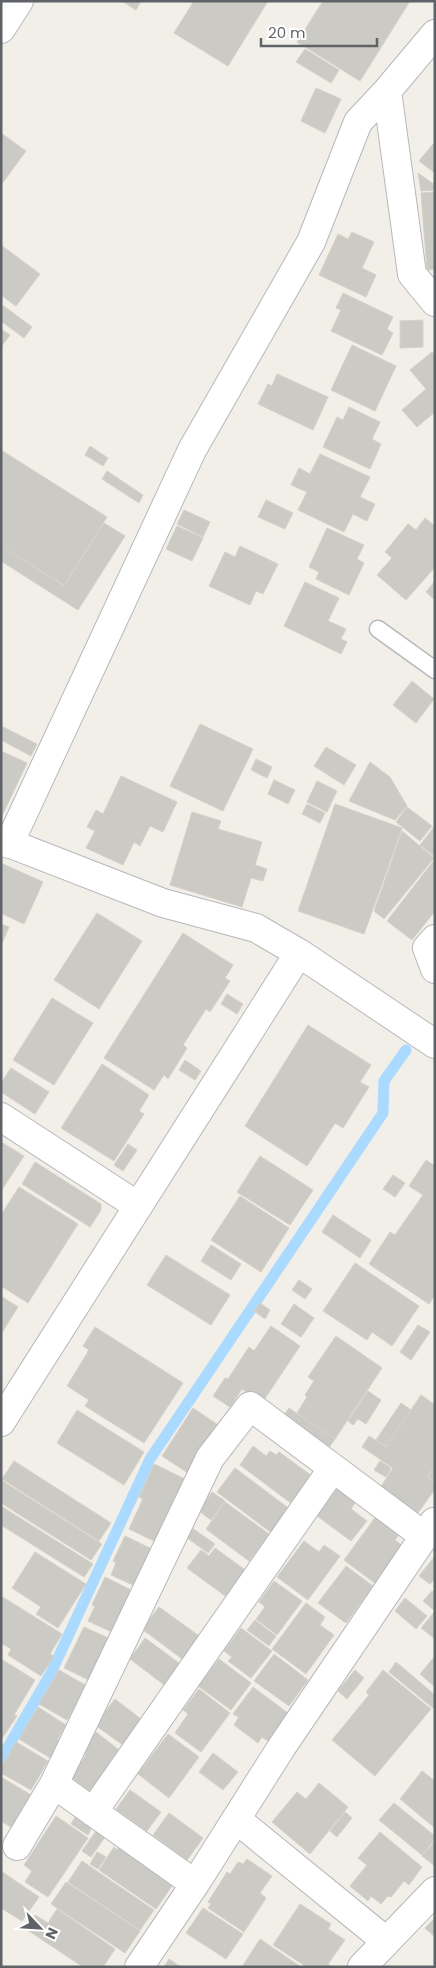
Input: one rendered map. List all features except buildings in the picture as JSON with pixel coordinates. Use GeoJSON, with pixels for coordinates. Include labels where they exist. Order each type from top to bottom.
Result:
{"type":"FeatureCollection","features":[{"type":"Feature","properties":{"kind":"street"},"geometry":{"type":"LineString","coordinates":[[1,29],[19,1]]}},
{"type":"Feature","properties":{"kind":"street"},"geometry":{"type":"LineString","coordinates":[[433,1034],[256,928],[163,903],[5,842],[192,450],[311,242],[358,122],[435,34]]}},
{"type":"Feature","properties":{"kind":"street"},"geometry":{"type":"LineString","coordinates":[[387,91],[412,274],[435,302]]}},
{"type":"Feature","properties":{"kind":"street"},"geometry":{"type":"LineString","coordinates":[[435,938],[427,948],[435,969]]}},
{"type":"Feature","properties":{"kind":"street"},"geometry":{"type":"LineString","coordinates":[[1,1422],[299,953]]}},
{"type":"Feature","properties":{"kind":"street"},"geometry":{"type":"LineString","coordinates":[[1,1117],[138,1206]]}},
{"type":"Feature","properties":{"kind":"street"},"geometry":{"type":"LineString","coordinates":[[17,1846],[54,1784],[210,1458],[250,1406],[332,1468],[429,1528],[281,1748],[195,1884],[139,1967]]}},
{"type":"Feature","properties":{"kind":"street"},"geometry":{"type":"LineString","coordinates":[[93,1812],[332,1468]]}},
{"type":"Feature","properties":{"kind":"street"},"geometry":{"type":"LineString","coordinates":[[54,1784],[195,1884]]}},
{"type":"Feature","properties":{"kind":"street"},"geometry":{"type":"LineString","coordinates":[[236,1819],[386,1942]]}},
{"type":"Feature","properties":{"kind":"street"},"geometry":{"type":"LineString","coordinates":[[362,1967],[435,1891]]}},
{"type":"Feature","properties":{"kind":"lane"},"geometry":{"type":"LineString","coordinates":[[378,629],[435,670]]}},
{"type":"Feature","properties":{"kind":"waterway"},"geometry":{"type":"LineString","coordinates":[[1,1759],[51,1673],[150,1459],[383,1113],[384,1081],[406,1050]]}}]}
